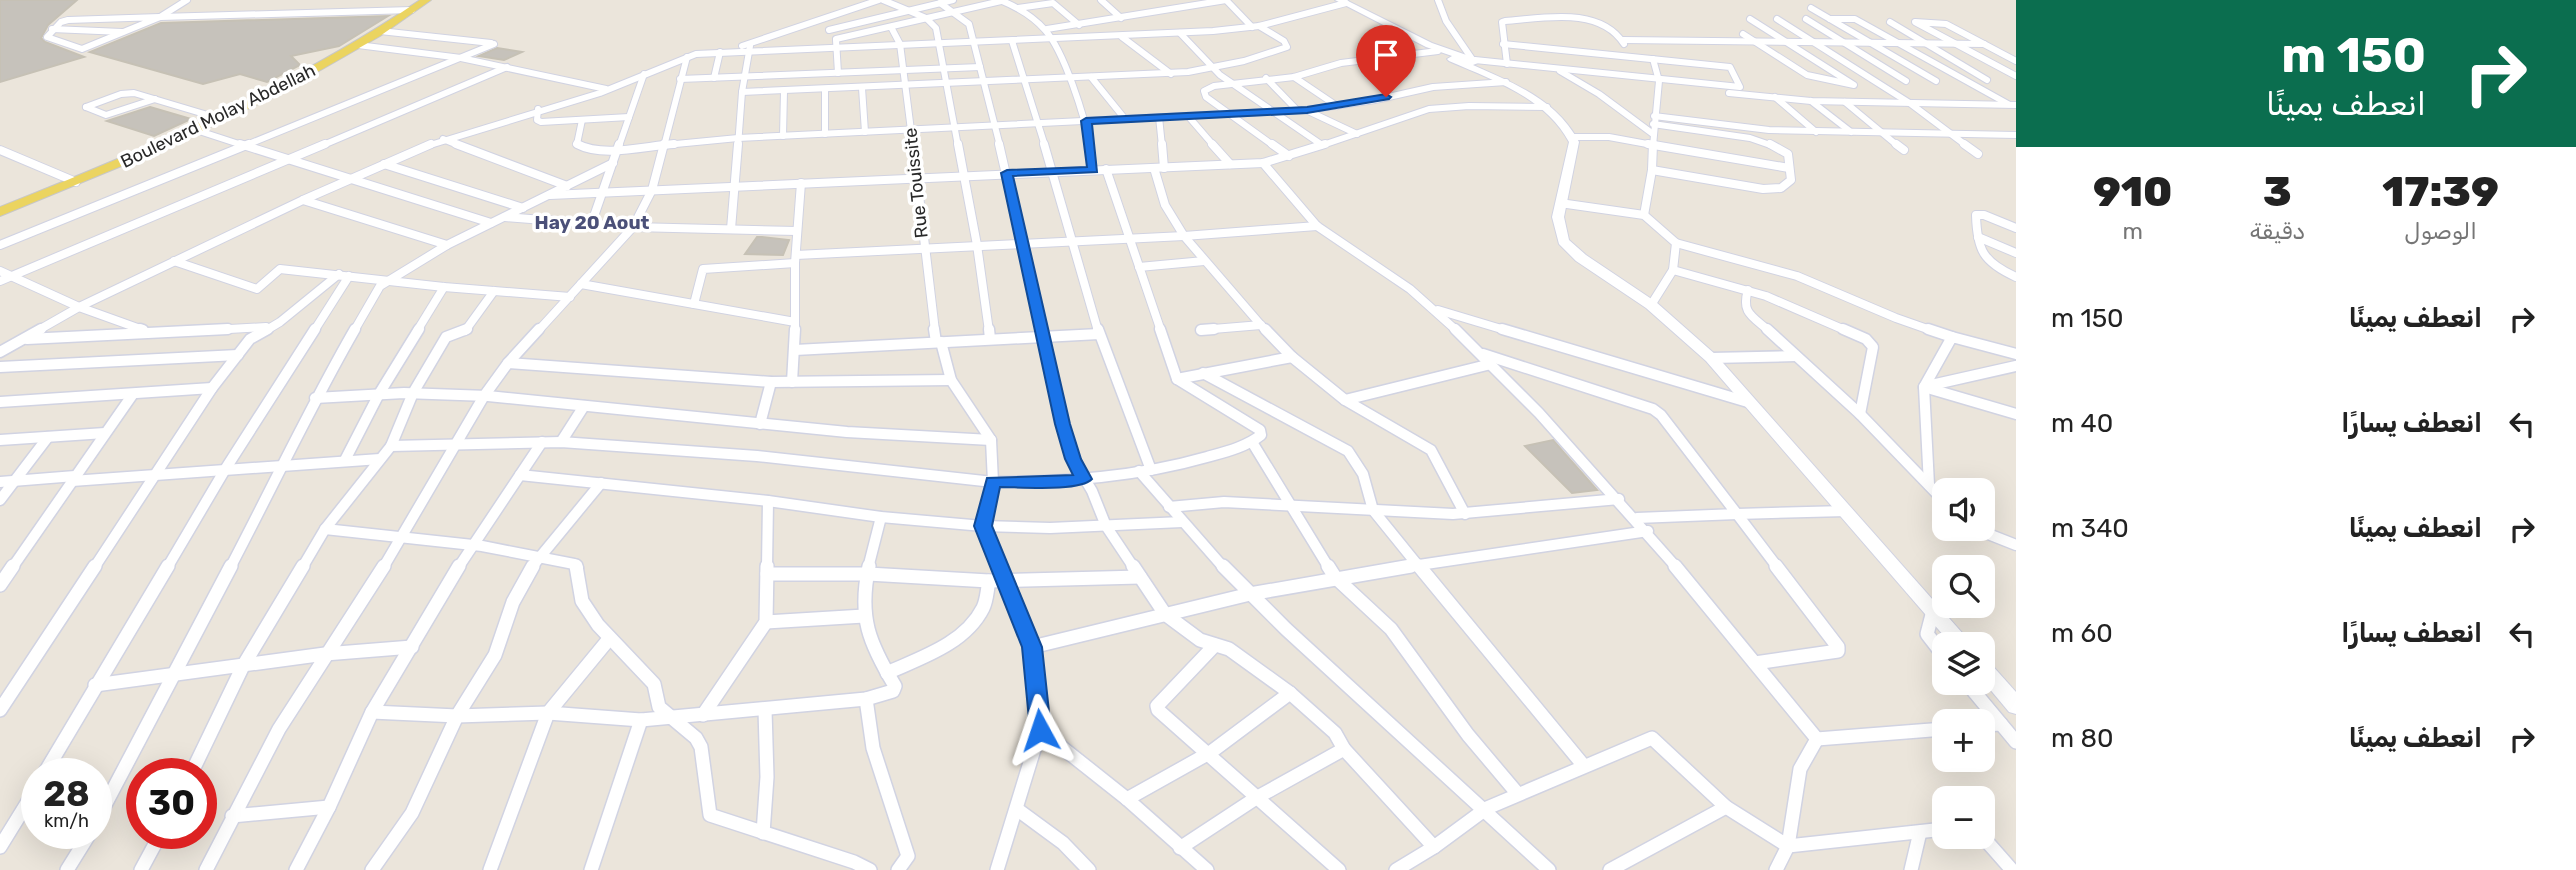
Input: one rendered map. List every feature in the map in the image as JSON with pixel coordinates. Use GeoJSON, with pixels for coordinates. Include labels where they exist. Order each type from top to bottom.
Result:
{"type":"FeatureCollection","features":[{"type":"Feature","properties":{"kind":"main road","name":"Boulevard Molay Abdellah"},"geometry":{"type":"LineString","coordinates":[[0,212],[76,182],[221,118],[358,45],[426,0]]}},
{"type":"Feature","properties":{"kind":"main road"},"geometry":{"type":"LineString","coordinates":[[1342,1],[1434,48],[1467,60],[1546,107],[1565,125],[1572,137],[1573,157],[1560,203],[1560,235],[1571,251],[1651,305],[1711,358],[1932,610]]}},
{"type":"Feature","properties":{"kind":"main road"},"geometry":{"type":"LineString","coordinates":[[1939,618],[1951,632]]}},
{"type":"Feature","properties":{"kind":"main road"},"geometry":{"type":"LineString","coordinates":[[1995,682],[2016,706]]}},
{"type":"Feature","properties":{"kind":"street"},"geometry":{"type":"LineString","coordinates":[[187,0],[159,18],[87,47],[76,49],[47,37],[52,29],[64,20],[159,18],[412,10]]}},
{"type":"Feature","properties":{"kind":"street"},"geometry":{"type":"LineString","coordinates":[[750,47],[881,0],[911,11],[935,25],[977,245],[990,339]]}},
{"type":"Feature","properties":{"kind":"street"},"geometry":{"type":"LineString","coordinates":[[829,30],[953,0]]}},
{"type":"Feature","properties":{"kind":"street"},"geometry":{"type":"LineString","coordinates":[[836,38],[1001,0],[1018,8],[1047,29],[1053,40],[1086,121],[1093,170]]}},
{"type":"Feature","properties":{"kind":"street"},"geometry":{"type":"LineString","coordinates":[[1101,0],[1121,18]]}},
{"type":"Feature","properties":{"kind":"street"},"geometry":{"type":"LineString","coordinates":[[742,92],[1171,74],[1264,56],[1287,47],[1284,41],[1256,27],[1226,0],[1047,29]]}},
{"type":"Feature","properties":{"kind":"street"},"geometry":{"type":"LineString","coordinates":[[1438,0],[1467,60],[1811,101],[2014,106]]}},
{"type":"Feature","properties":{"kind":"street"},"geometry":{"type":"LineString","coordinates":[[0,352],[79,307],[349,179],[443,139],[609,90],[687,57],[750,47],[1053,40],[1256,27],[1342,1]]}},
{"type":"Feature","properties":{"kind":"street"},"geometry":{"type":"LineString","coordinates":[[940,3],[970,24],[1024,243],[1062,424],[1073,459],[1093,491],[1106,526],[1165,614],[1200,640],[1229,649],[1290,694],[1335,733],[1344,749],[1434,847]]}},
{"type":"Feature","properties":{"kind":"street"},"geometry":{"type":"LineString","coordinates":[[1018,8],[1053,3],[1079,24]]}},
{"type":"Feature","properties":{"kind":"street"},"geometry":{"type":"LineString","coordinates":[[1811,8],[1937,81]]}},
{"type":"Feature","properties":{"kind":"street"},"geometry":{"type":"LineString","coordinates":[[1507,64],[1502,22],[1595,19],[1621,34],[1628,57]]}},
{"type":"Feature","properties":{"kind":"street"},"geometry":{"type":"LineString","coordinates":[[1743,34],[1807,75],[1854,85],[1751,19]]}},
{"type":"Feature","properties":{"kind":"street"},"geometry":{"type":"LineString","coordinates":[[1777,19],[1911,104],[1978,154]]}},
{"type":"Feature","properties":{"kind":"street"},"geometry":{"type":"LineString","coordinates":[[1806,19],[1906,81]]}},
{"type":"Feature","properties":{"kind":"street"},"geometry":{"type":"LineString","coordinates":[[1830,19],[1855,19],[2014,106]]}},
{"type":"Feature","properties":{"kind":"street"},"geometry":{"type":"LineString","coordinates":[[2016,61],[1946,24],[1915,21],[2016,76]]}},
{"type":"Feature","properties":{"kind":"street"},"geometry":{"type":"LineString","coordinates":[[816,22],[836,38],[838,72]]}},
{"type":"Feature","properties":{"kind":"street"},"geometry":{"type":"LineString","coordinates":[[1890,22],[1987,80]]}},
{"type":"Feature","properties":{"kind":"street","name":"Rue Touissite"},"geometry":{"type":"LineString","coordinates":[[891,27],[900,44],[923,248],[938,342],[951,380],[991,440]]}},
{"type":"Feature","properties":{"kind":"street"},"geometry":{"type":"LineString","coordinates":[[52,29],[125,32]]}},
{"type":"Feature","properties":{"kind":"street"},"geometry":{"type":"LineString","coordinates":[[0,245],[494,44],[380,31]]}},
{"type":"Feature","properties":{"kind":"street"},"geometry":{"type":"LineString","coordinates":[[1180,33],[1211,67],[1322,145]]}},
{"type":"Feature","properties":{"kind":"street"},"geometry":{"type":"LineString","coordinates":[[1122,37],[1171,74]]}},
{"type":"Feature","properties":{"kind":"street"},"geometry":{"type":"LineString","coordinates":[[1623,40],[1758,44],[1984,44]]}},
{"type":"Feature","properties":{"kind":"street"},"geometry":{"type":"LineString","coordinates":[[1012,41],[1074,240],[1099,334],[1145,471],[1169,507],[1250,594],[1383,717],[1487,808],[1549,870]]}},
{"type":"Feature","properties":{"kind":"street"},"geometry":{"type":"LineString","coordinates":[[1503,44],[1730,67],[1740,87],[1659,83]]}},
{"type":"Feature","properties":{"kind":"street"},"geometry":{"type":"LineString","coordinates":[[358,45],[461,58],[609,90]]}},
{"type":"Feature","properties":{"kind":"street"},"geometry":{"type":"LineString","coordinates":[[731,229],[742,92],[750,47]]}},
{"type":"Feature","properties":{"kind":"street"},"geometry":{"type":"LineString","coordinates":[[1289,156],[1228,114],[1206,97],[1203,91],[1214,86],[1320,72],[1341,64],[1434,48]]}},
{"type":"Feature","properties":{"kind":"street"},"geometry":{"type":"LineString","coordinates":[[714,78],[723,51]]}},
{"type":"Feature","properties":{"kind":"street"},"geometry":{"type":"LineString","coordinates":[[206,870],[279,729],[401,539],[484,396],[508,363],[633,227],[652,190],[687,57]]}},
{"type":"Feature","properties":{"kind":"street"},"geometry":{"type":"LineString","coordinates":[[1644,215],[1653,170],[1653,134],[1659,83],[1653,59]]}},
{"type":"Feature","properties":{"kind":"street"},"geometry":{"type":"LineString","coordinates":[[0,281],[507,67]]}},
{"type":"Feature","properties":{"kind":"street"},"geometry":{"type":"LineString","coordinates":[[680,79],[979,67]]}},
{"type":"Feature","properties":{"kind":"street"},"geometry":{"type":"LineString","coordinates":[[1555,69],[1598,94],[1653,134]]}},
{"type":"Feature","properties":{"kind":"street"},"geometry":{"type":"LineString","coordinates":[[592,222],[644,74]]}},
{"type":"Feature","properties":{"kind":"street"},"geometry":{"type":"LineString","coordinates":[[1294,76],[1337,106]]}},
{"type":"Feature","properties":{"kind":"street"},"geometry":{"type":"LineString","coordinates":[[1091,78],[1125,119]]}},
{"type":"Feature","properties":{"kind":"street"},"geometry":{"type":"LineString","coordinates":[[1266,78],[1297,110]]}},
{"type":"Feature","properties":{"kind":"street"},"geometry":{"type":"LineString","coordinates":[[582,120],[577,144],[585,148],[618,149],[738,138],[1307,110],[1433,87],[1506,82]]}},
{"type":"Feature","properties":{"kind":"street"},"geometry":{"type":"LineString","coordinates":[[862,88],[865,132]]}},
{"type":"Feature","properties":{"kind":"street"},"geometry":{"type":"LineString","coordinates":[[825,89],[825,134]]}},
{"type":"Feature","properties":{"kind":"street"},"geometry":{"type":"LineString","coordinates":[[783,136],[784,91]]}},
{"type":"Feature","properties":{"kind":"street"},"geometry":{"type":"LineString","coordinates":[[155,99],[110,114],[101,115],[86,109],[129,93],[155,99],[221,118]]}},
{"type":"Feature","properties":{"kind":"street"},"geometry":{"type":"LineString","coordinates":[[1775,97],[1816,132]]}},
{"type":"Feature","properties":{"kind":"street"},"geometry":{"type":"LineString","coordinates":[[1811,101],[1851,132]]}},
{"type":"Feature","properties":{"kind":"street"},"geometry":{"type":"LineString","coordinates":[[1845,102],[1904,150]]}},
{"type":"Feature","properties":{"kind":"street"},"geometry":{"type":"LineString","coordinates":[[550,195],[1263,163],[1357,135],[1395,119],[1440,107],[1546,107]]}},
{"type":"Feature","properties":{"kind":"street"},"geometry":{"type":"LineString","coordinates":[[538,109],[537,121],[541,122],[629,117]]}},
{"type":"Feature","properties":{"kind":"street"},"geometry":{"type":"LineString","coordinates":[[1307,110],[1357,135]]}},
{"type":"Feature","properties":{"kind":"street"},"geometry":{"type":"LineString","coordinates":[[1188,116],[1230,164]]}},
{"type":"Feature","properties":{"kind":"street"},"geometry":{"type":"LineString","coordinates":[[1159,117],[1159,168],[1165,205],[1184,236],[1292,357],[1345,400],[1431,450],[1465,514]]}},
{"type":"Feature","properties":{"kind":"street"},"geometry":{"type":"LineString","coordinates":[[1654,120],[1744,129],[1816,132],[2016,135]]}},
{"type":"Feature","properties":{"kind":"street"},"geometry":{"type":"LineString","coordinates":[[1653,170],[1772,189],[1787,185],[1791,180],[1790,159],[1785,150],[1761,140],[1654,120]]}},
{"type":"Feature","properties":{"kind":"street"},"geometry":{"type":"LineString","coordinates":[[196,130],[491,223]]}},
{"type":"Feature","properties":{"kind":"street"},"geometry":{"type":"LineString","coordinates":[[1572,137],[1609,137],[1789,167]]}},
{"type":"Feature","properties":{"kind":"street"},"geometry":{"type":"LineString","coordinates":[[443,139],[567,186]]}},
{"type":"Feature","properties":{"kind":"street"},"geometry":{"type":"LineString","coordinates":[[0,150],[76,182]]}},
{"type":"Feature","properties":{"kind":"street"},"geometry":{"type":"LineString","coordinates":[[112,791],[285,464],[316,398],[376,292],[387,280],[405,273],[447,245],[613,163]]}},
{"type":"Feature","properties":{"kind":"street"},"geometry":{"type":"LineString","coordinates":[[1263,163],[1283,183],[1291,200],[1317,226],[1435,309],[1491,364],[1637,518],[1817,739]]}},
{"type":"Feature","properties":{"kind":"street"},"geometry":{"type":"LineString","coordinates":[[384,164],[523,208]]}},
{"type":"Feature","properties":{"kind":"street"},"geometry":{"type":"LineString","coordinates":[[391,446],[561,442],[757,456],[993,482],[1052,482],[1181,464],[1252,442],[1261,435],[1260,430],[1177,379],[1106,169]]}},
{"type":"Feature","properties":{"kind":"street"},"geometry":{"type":"LineString","coordinates":[[792,382],[795,350],[795,259],[801,183]]}},
{"type":"Feature","properties":{"kind":"street"},"geometry":{"type":"LineString","coordinates":[[303,200],[447,245]]}},
{"type":"Feature","properties":{"kind":"street"},"geometry":{"type":"LineString","coordinates":[[1560,203],[1644,215],[1676,243],[1797,276],[1896,318],[1952,337],[2013,350]]}},
{"type":"Feature","properties":{"kind":"street"},"geometry":{"type":"LineString","coordinates":[[2016,228],[1979,215],[1975,218],[1987,264],[2016,277]]}},
{"type":"Feature","properties":{"kind":"street"},"geometry":{"type":"LineString","coordinates":[[505,217],[633,227],[797,231]]}},
{"type":"Feature","properties":{"kind":"street"},"geometry":{"type":"LineString","coordinates":[[694,304],[703,269],[923,248],[1184,236],[1317,226]]}},
{"type":"Feature","properties":{"kind":"street"},"geometry":{"type":"LineString","coordinates":[[1978,237],[2016,253]]}},
{"type":"Feature","properties":{"kind":"street"},"geometry":{"type":"LineString","coordinates":[[1651,305],[1673,270],[1676,243]]}},
{"type":"Feature","properties":{"kind":"street"},"geometry":{"type":"LineString","coordinates":[[174,261],[257,289],[280,269],[444,287],[570,297]]}},
{"type":"Feature","properties":{"kind":"street"},"geometry":{"type":"LineString","coordinates":[[1139,267],[1204,261]]}},
{"type":"Feature","properties":{"kind":"street"},"geometry":{"type":"LineString","coordinates":[[1673,270],[1748,290],[1787,304],[1871,343],[1873,347],[1860,414]]}},
{"type":"Feature","properties":{"kind":"street"},"geometry":{"type":"LineString","coordinates":[[0,271],[79,307],[147,332]]}},
{"type":"Feature","properties":{"kind":"street"},"geometry":{"type":"LineString","coordinates":[[0,710],[212,388],[250,339],[272,327],[344,275]]}},
{"type":"Feature","properties":{"kind":"street"},"geometry":{"type":"LineString","coordinates":[[53,758],[344,275]]}},
{"type":"Feature","properties":{"kind":"street"},"geometry":{"type":"LineString","coordinates":[[581,284],[795,322]]}},
{"type":"Feature","properties":{"kind":"street"},"geometry":{"type":"LineString","coordinates":[[345,460],[379,394],[444,287]]}},
{"type":"Feature","properties":{"kind":"street"},"geometry":{"type":"LineString","coordinates":[[1748,290],[1744,304],[1746,310],[1860,414],[1932,488]]}},
{"type":"Feature","properties":{"kind":"street"},"geometry":{"type":"LineString","coordinates":[[199,758],[243,666],[325,529],[391,446],[414,393],[446,337],[464,332],[495,291]]}},
{"type":"Feature","properties":{"kind":"street"},"geometry":{"type":"LineString","coordinates":[[1435,309],[1752,404]]}},
{"type":"Feature","properties":{"kind":"street"},"geometry":{"type":"LineString","coordinates":[[1201,330],[1261,325]]}},
{"type":"Feature","properties":{"kind":"street"},"geometry":{"type":"LineString","coordinates":[[23,340],[272,327]]}},
{"type":"Feature","properties":{"kind":"street"},"geometry":{"type":"LineString","coordinates":[[795,350],[1099,334]]}},
{"type":"Feature","properties":{"kind":"street"},"geometry":{"type":"LineString","coordinates":[[1929,485],[1924,387],[1952,337]]}},
{"type":"Feature","properties":{"kind":"street"},"geometry":{"type":"LineString","coordinates":[[1480,354],[1653,410],[1661,415],[1839,651],[1755,663]]}},
{"type":"Feature","properties":{"kind":"street"},"geometry":{"type":"LineString","coordinates":[[0,367],[238,355]]}},
{"type":"Feature","properties":{"kind":"street"},"geometry":{"type":"LineString","coordinates":[[1711,358],[1796,356]]}},
{"type":"Feature","properties":{"kind":"street"},"geometry":{"type":"LineString","coordinates":[[1177,379],[1292,357]]}},
{"type":"Feature","properties":{"kind":"street"},"geometry":{"type":"LineString","coordinates":[[508,363],[771,382],[951,380]]}},
{"type":"Feature","properties":{"kind":"street"},"geometry":{"type":"LineString","coordinates":[[1345,400],[1491,364]]}},
{"type":"Feature","properties":{"kind":"street"},"geometry":{"type":"LineString","coordinates":[[1924,387],[2016,366]]}},
{"type":"Feature","properties":{"kind":"street"},"geometry":{"type":"LineString","coordinates":[[1203,373],[1354,454],[1373,510],[1584,766]]}},
{"type":"Feature","properties":{"kind":"street"},"geometry":{"type":"LineString","coordinates":[[760,424],[771,382]]}},
{"type":"Feature","properties":{"kind":"street"},"geometry":{"type":"LineString","coordinates":[[1924,387],[2016,414]]}},
{"type":"Feature","properties":{"kind":"street"},"geometry":{"type":"LineString","coordinates":[[0,402],[212,388]]}},
{"type":"Feature","properties":{"kind":"street"},"geometry":{"type":"LineString","coordinates":[[316,398],[414,393],[484,396],[906,439],[991,440],[993,482],[983,526],[1032,647],[1040,730],[997,870]]}},
{"type":"Feature","properties":{"kind":"street"},"geometry":{"type":"LineString","coordinates":[[0,585],[133,394]]}},
{"type":"Feature","properties":{"kind":"street"},"geometry":{"type":"LineString","coordinates":[[561,442],[584,406]]}},
{"type":"Feature","properties":{"kind":"street"},"geometry":{"type":"LineString","coordinates":[[0,440],[105,433]]}},
{"type":"Feature","properties":{"kind":"street"},"geometry":{"type":"LineString","coordinates":[[0,500],[48,437]]}},
{"type":"Feature","properties":{"kind":"street"},"geometry":{"type":"LineString","coordinates":[[296,870],[329,807],[372,712],[472,544],[542,442]]}},
{"type":"Feature","properties":{"kind":"street"},"geometry":{"type":"LineString","coordinates":[[1252,442],[1335,577],[1391,629],[1468,735],[1517,793]]}},
{"type":"Feature","properties":{"kind":"street"},"geometry":{"type":"LineString","coordinates":[[0,482],[380,459]]}},
{"type":"Feature","properties":{"kind":"street"},"geometry":{"type":"LineString","coordinates":[[520,475],[768,501],[881,517],[983,526],[1106,526],[1182,522]]}},
{"type":"Feature","properties":{"kind":"street"},"geometry":{"type":"LineString","coordinates":[[372,870],[412,813],[457,716],[495,656],[520,587],[541,554],[601,483]]}},
{"type":"Feature","properties":{"kind":"street"},"geometry":{"type":"LineString","coordinates":[[1169,507],[1224,502],[1465,514],[1619,499]]}},
{"type":"Feature","properties":{"kind":"street"},"geometry":{"type":"LineString","coordinates":[[703,715],[766,622],[768,501]]}},
{"type":"Feature","properties":{"kind":"street"},"geometry":{"type":"LineString","coordinates":[[1637,518],[1846,511]]}},
{"type":"Feature","properties":{"kind":"street"},"geometry":{"type":"LineString","coordinates":[[372,712],[457,716],[548,713],[641,720],[866,699],[895,688],[864,616],[868,574],[881,517]]}},
{"type":"Feature","properties":{"kind":"street"},"geometry":{"type":"LineString","coordinates":[[325,529],[541,554],[578,567],[582,601],[609,639],[654,684],[659,707],[696,738],[701,747],[709,815],[855,862],[870,870]]}},
{"type":"Feature","properties":{"kind":"street"},"geometry":{"type":"LineString","coordinates":[[1032,647],[1250,594],[1335,577],[1648,531]]}},
{"type":"Feature","properties":{"kind":"street"},"geometry":{"type":"LineString","coordinates":[[1995,537],[2016,545]]}},
{"type":"Feature","properties":{"kind":"street"},"geometry":{"type":"LineString","coordinates":[[767,574],[868,574],[989,581],[1140,577]]}},
{"type":"Feature","properties":{"kind":"street"},"geometry":{"type":"LineString","coordinates":[[887,673],[933,651],[973,624],[984,607],[989,581]]}},
{"type":"Feature","properties":{"kind":"street"},"geometry":{"type":"LineString","coordinates":[[1932,615],[1927,634],[1932,640]]}},
{"type":"Feature","properties":{"kind":"street"},"geometry":{"type":"LineString","coordinates":[[766,622],[864,616]]}},
{"type":"Feature","properties":{"kind":"street"},"geometry":{"type":"LineString","coordinates":[[490,870],[548,713],[609,639]]}},
{"type":"Feature","properties":{"kind":"street"},"geometry":{"type":"LineString","coordinates":[[1215,645],[1157,708],[1211,752],[1256,798],[1339,870]]}},
{"type":"Feature","properties":{"kind":"street"},"geometry":{"type":"LineString","coordinates":[[95,685],[325,654],[412,647]]}},
{"type":"Feature","properties":{"kind":"street"},"geometry":{"type":"LineString","coordinates":[[1127,799],[1211,752],[1290,694]]}},
{"type":"Feature","properties":{"kind":"street"},"geometry":{"type":"LineString","coordinates":[[1977,695],[2016,741]]}},
{"type":"Feature","properties":{"kind":"street"},"geometry":{"type":"LineString","coordinates":[[866,699],[873,748],[908,856],[898,870]]}},
{"type":"Feature","properties":{"kind":"street"},"geometry":{"type":"LineString","coordinates":[[763,833],[767,777],[765,710]]}},
{"type":"Feature","properties":{"kind":"street"},"geometry":{"type":"LineString","coordinates":[[592,870],[641,720]]}},
{"type":"Feature","properties":{"kind":"street"},"geometry":{"type":"LineString","coordinates":[[1995,724],[2001,724]]}},
{"type":"Feature","properties":{"kind":"street"},"geometry":{"type":"LineString","coordinates":[[1040,730],[1127,799],[1207,870]]}},
{"type":"Feature","properties":{"kind":"street"},"geometry":{"type":"LineString","coordinates":[[1817,739],[1932,730]]}},
{"type":"Feature","properties":{"kind":"street"},"geometry":{"type":"LineString","coordinates":[[1396,870],[1434,847],[1487,808],[1652,738],[1726,807],[1788,846],[1932,830]]}},
{"type":"Feature","properties":{"kind":"street"},"geometry":{"type":"LineString","coordinates":[[1776,870],[1788,846],[1800,769],[1817,739]]}},
{"type":"Feature","properties":{"kind":"street"},"geometry":{"type":"LineString","coordinates":[[1180,848],[1256,798],[1344,749]]}},
{"type":"Feature","properties":{"kind":"street"},"geometry":{"type":"LineString","coordinates":[[232,816],[329,807]]}},
{"type":"Feature","properties":{"kind":"street"},"geometry":{"type":"LineString","coordinates":[[1610,870],[1726,807]]}},
{"type":"Feature","properties":{"kind":"street"},"geometry":{"type":"LineString","coordinates":[[1017,810],[1063,843],[1090,870]]}},
{"type":"Feature","properties":{"kind":"street"},"geometry":{"type":"LineString","coordinates":[[0,847],[21,813]]}},
{"type":"Feature","properties":{"kind":"street"},"geometry":{"type":"LineString","coordinates":[[1911,870],[1920,832]]}},
{"type":"Feature","properties":{"kind":"street"},"geometry":{"type":"LineString","coordinates":[[67,870],[80,849]]}},
{"type":"Feature","properties":{"kind":"street"},"geometry":{"type":"LineString","coordinates":[[141,870],[152,849]]}},
{"type":"Feature","properties":{"kind":"street"},"geometry":{"type":"LineString","coordinates":[[1993,849],[2012,870]]}},
{"type":"Feature","properties":{"kind":"building"},"geometry":{"type":"Polygon","coordinates":[[[0,0],[77,0],[48,25],[41,38],[84,57],[0,82],[0,0]]]}},
{"type":"Feature","properties":{"kind":"building"},"geometry":{"type":"Polygon","coordinates":[[[388,16],[339,46],[291,56],[300,65],[267,82],[240,74],[203,84],[90,52],[161,23],[388,16]]]}},
{"type":"Feature","properties":{"kind":"building"},"geometry":{"type":"Polygon","coordinates":[[[497,48],[522,52],[504,60],[479,56],[497,48]]]}},
{"type":"Feature","properties":{"kind":"building"},"geometry":{"type":"Polygon","coordinates":[[[150,107],[191,119],[154,136],[107,121],[150,107]]]}},
{"type":"Feature","properties":{"kind":"building"},"geometry":{"type":"Polygon","coordinates":[[[757,237],[789,240],[783,255],[745,254],[757,237]]]}},
{"type":"Feature","properties":{"kind":"building"},"geometry":{"type":"Polygon","coordinates":[[[1553,440],[1597,490],[1572,493],[1525,446],[1553,440]]]}},
{"type":"Feature","properties":{"kind":"district","name":"Hay 20 Aout"},"geometry":{"type":"Point","coordinates":[592,222]}},
{"type":"Feature","properties":{"kind":"route"},"geometry":{"type":"LineString","coordinates":[[1040,730],[1032,647],[983,526],[993,482],[1084,479],[1077,469],[1062,424],[1007,173],[1093,170],[1086,121],[1307,110],[1386,97]]}}]}
